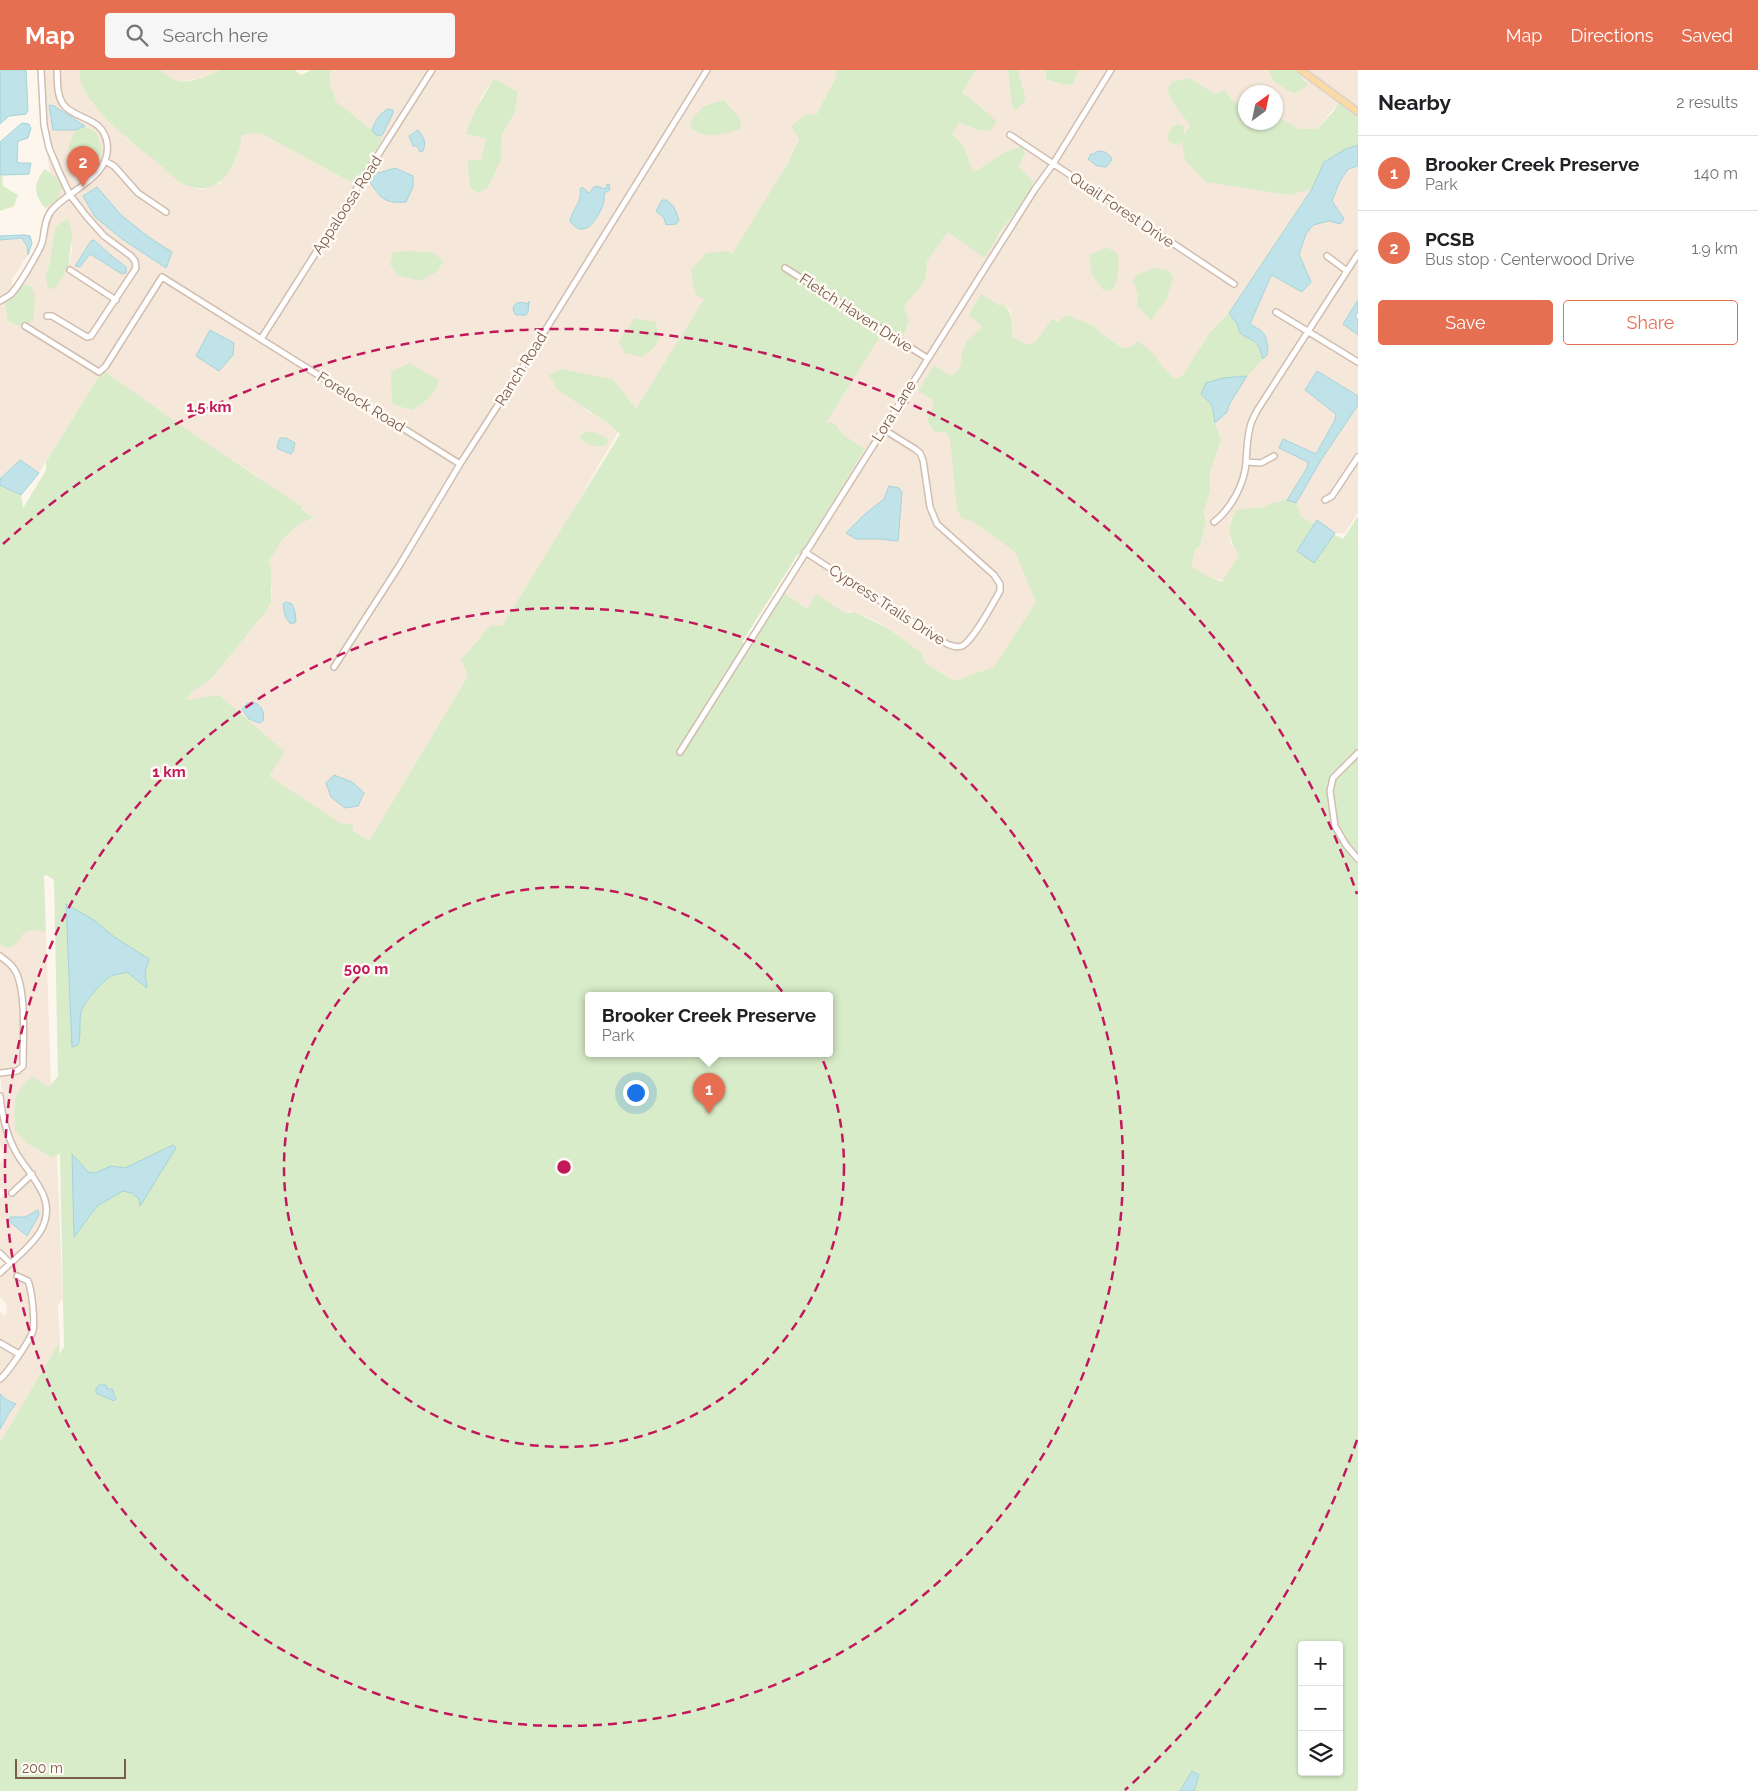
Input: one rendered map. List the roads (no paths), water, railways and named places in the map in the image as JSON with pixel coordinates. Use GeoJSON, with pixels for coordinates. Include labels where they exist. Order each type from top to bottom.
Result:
{"type":"FeatureCollection","features":[{"type":"Feature","properties":{"kind":"main road"},"geometry":{"type":"LineString","coordinates":[[1301,70],[1358,112]]}},
{"type":"Feature","properties":{"kind":"street"},"geometry":{"type":"LineString","coordinates":[[41,70],[44,125],[49,148],[70,195],[104,236],[131,256],[135,261],[136,268],[91,336],[87,336],[52,316],[47,316]]}},
{"type":"Feature","properties":{"kind":"street"},"geometry":{"type":"LineString","coordinates":[[0,301],[11,295],[37,254],[51,211],[96,175],[105,161],[107,142],[101,130],[92,120],[78,115],[62,103],[58,93],[57,70]]}},
{"type":"Feature","properties":{"kind":"street","name":"Appaloosa Road"},"geometry":{"type":"LineString","coordinates":[[261,339],[432,70]]}},
{"type":"Feature","properties":{"kind":"street","name":"Ranch Road"},"geometry":{"type":"LineString","coordinates":[[334,667],[399,566],[460,464],[707,70]]}},
{"type":"Feature","properties":{"kind":"street","name":"Lora Lane"},"geometry":{"type":"LineString","coordinates":[[680,752],[927,358],[1053,164],[1111,70]]}},
{"type":"Feature","properties":{"kind":"street","name":"Quail Forest Drive"},"geometry":{"type":"LineString","coordinates":[[1010,134],[1234,284]]}},
{"type":"Feature","properties":{"kind":"street"},"geometry":{"type":"LineString","coordinates":[[105,161],[114,166],[138,193],[166,212]]}},
{"type":"Feature","properties":{"kind":"street"},"geometry":{"type":"LineString","coordinates":[[1214,522],[1222,516],[1239,490],[1246,462],[1246,445],[1250,425],[1258,409],[1358,254]]}},
{"type":"Feature","properties":{"kind":"street"},"geometry":{"type":"LineString","coordinates":[[1327,256],[1347,271]]}},
{"type":"Feature","properties":{"kind":"street","name":"Fletch Haven Drive"},"geometry":{"type":"LineString","coordinates":[[786,268],[927,358]]}},
{"type":"Feature","properties":{"kind":"street"},"geometry":{"type":"LineString","coordinates":[[70,270],[116,300]]}},
{"type":"Feature","properties":{"kind":"street","name":"Forelock Road"},"geometry":{"type":"LineString","coordinates":[[25,326],[99,372],[105,367],[162,277],[460,464]]}},
{"type":"Feature","properties":{"kind":"street"},"geometry":{"type":"LineString","coordinates":[[1276,312],[1358,362]]}},
{"type":"Feature","properties":{"kind":"street","name":"Cypress Trails Drive"},"geometry":{"type":"LineString","coordinates":[[805,552],[947,644],[960,647],[971,638],[1000,591],[1000,584],[994,575],[937,524],[930,507],[923,460],[920,453],[883,429]]}},
{"type":"Feature","properties":{"kind":"street"},"geometry":{"type":"LineString","coordinates":[[1246,462],[1261,463],[1274,456]]}},
{"type":"Feature","properties":{"kind":"street"},"geometry":{"type":"LineString","coordinates":[[1325,500],[1332,496],[1358,456]]}},
{"type":"Feature","properties":{"kind":"street"},"geometry":{"type":"LineString","coordinates":[[1358,753],[1333,778],[1330,791],[1335,826],[1346,845],[1358,859]]}},
{"type":"Feature","properties":{"kind":"street"},"geometry":{"type":"LineString","coordinates":[[0,956],[14,969],[19,979],[22,1006],[23,1066],[17,1071],[0,1073]]}},
{"type":"Feature","properties":{"kind":"street"},"geometry":{"type":"LineString","coordinates":[[0,1096],[1,1116],[17,1154],[32,1174],[44,1197],[46,1219],[37,1236],[0,1274]]}},
{"type":"Feature","properties":{"kind":"street"},"geometry":{"type":"LineString","coordinates":[[12,1193],[32,1174]]}},
{"type":"Feature","properties":{"kind":"street"},"geometry":{"type":"LineString","coordinates":[[0,1252],[10,1263]]}},
{"type":"Feature","properties":{"kind":"street"},"geometry":{"type":"LineString","coordinates":[[0,1379],[8,1373],[33,1331],[32,1290],[28,1281],[17,1276]]}},
{"type":"Feature","properties":{"kind":"street"},"geometry":{"type":"LineString","coordinates":[[0,1343],[19,1354]]}},
{"type":"Feature","properties":{"kind":"water"},"geometry":{"type":"Polygon","coordinates":[[[0,70],[26,70],[28,110],[26,114],[9,116],[0,124],[0,70]]]}},
{"type":"Feature","properties":{"kind":"water"},"geometry":{"type":"Polygon","coordinates":[[[49,105],[54,106],[85,126],[75,130],[53,130],[49,105]]]}},
{"type":"Feature","properties":{"kind":"water"},"geometry":{"type":"Polygon","coordinates":[[[389,109],[393,110],[393,113],[383,134],[381,136],[376,135],[372,130],[374,124],[389,109]]]}},
{"type":"Feature","properties":{"kind":"water"},"geometry":{"type":"Polygon","coordinates":[[[22,123],[29,124],[31,128],[28,138],[18,141],[17,162],[31,163],[29,174],[2,175],[0,174],[0,142],[22,123]]]}},
{"type":"Feature","properties":{"kind":"water"},"geometry":{"type":"Polygon","coordinates":[[[418,130],[424,142],[423,151],[420,152],[417,146],[413,146],[409,136],[418,130]]]}},
{"type":"Feature","properties":{"kind":"water"},"geometry":{"type":"Polygon","coordinates":[[[1358,145],[1358,166],[1348,169],[1340,181],[1332,201],[1344,219],[1340,224],[1329,221],[1313,225],[1306,234],[1299,254],[1311,282],[1302,292],[1272,275],[1270,278],[1250,324],[1262,331],[1266,337],[1267,355],[1263,359],[1257,344],[1240,333],[1237,324],[1229,313],[1312,189],[1324,162],[1346,149],[1358,145]]]}},
{"type":"Feature","properties":{"kind":"water"},"geometry":{"type":"Polygon","coordinates":[[[1098,151],[1105,152],[1111,157],[1112,160],[1106,167],[1097,166],[1088,159],[1091,154],[1098,151]]]}},
{"type":"Feature","properties":{"kind":"water"},"geometry":{"type":"Polygon","coordinates":[[[395,168],[413,176],[413,187],[406,202],[393,202],[384,199],[370,182],[375,174],[395,168]]]}},
{"type":"Feature","properties":{"kind":"water"},"geometry":{"type":"Polygon","coordinates":[[[607,184],[609,184],[610,190],[604,193],[602,208],[595,220],[587,228],[581,229],[576,227],[570,221],[579,202],[580,189],[582,187],[589,193],[595,186],[606,189],[607,184]]]}},
{"type":"Feature","properties":{"kind":"water"},"geometry":{"type":"Polygon","coordinates":[[[97,187],[121,215],[150,238],[172,252],[166,268],[122,239],[95,217],[83,196],[97,187]]]}},
{"type":"Feature","properties":{"kind":"water"},"geometry":{"type":"Polygon","coordinates":[[[662,200],[667,200],[674,207],[679,220],[676,224],[666,225],[664,218],[656,211],[662,200]]]}},
{"type":"Feature","properties":{"kind":"water"},"geometry":{"type":"Polygon","coordinates":[[[0,236],[30,236],[32,243],[28,255],[27,246],[22,238],[0,240],[0,236]]]}},
{"type":"Feature","properties":{"kind":"water"},"geometry":{"type":"Polygon","coordinates":[[[94,240],[126,267],[126,273],[122,274],[90,254],[80,267],[75,266],[91,241],[94,240]]]}},
{"type":"Feature","properties":{"kind":"water"},"geometry":{"type":"Polygon","coordinates":[[[1358,300],[1358,312],[1355,317],[1358,319],[1358,335],[1343,324],[1358,300]]]}},
{"type":"Feature","properties":{"kind":"water"},"geometry":{"type":"Polygon","coordinates":[[[529,301],[526,315],[516,315],[514,305],[523,302],[527,304],[529,301]]]}},
{"type":"Feature","properties":{"kind":"water"},"geometry":{"type":"Polygon","coordinates":[[[210,330],[234,343],[233,355],[219,371],[196,356],[210,330]]]}},
{"type":"Feature","properties":{"kind":"water"},"geometry":{"type":"Polygon","coordinates":[[[1317,371],[1358,396],[1358,405],[1323,457],[1296,503],[1287,500],[1307,468],[1308,462],[1279,448],[1283,439],[1316,454],[1335,420],[1336,414],[1305,390],[1317,371]]]}},
{"type":"Feature","properties":{"kind":"water"},"geometry":{"type":"Polygon","coordinates":[[[1247,376],[1230,403],[1227,412],[1215,423],[1212,405],[1201,394],[1206,383],[1223,378],[1247,376]]]}},
{"type":"Feature","properties":{"kind":"water"},"geometry":{"type":"Polygon","coordinates":[[[280,438],[286,438],[295,443],[291,454],[278,449],[277,446],[280,438]]]}},
{"type":"Feature","properties":{"kind":"water"},"geometry":{"type":"Polygon","coordinates":[[[20,460],[39,473],[21,495],[0,485],[0,479],[20,460]]]}},
{"type":"Feature","properties":{"kind":"water"},"geometry":{"type":"Polygon","coordinates":[[[889,486],[899,488],[902,492],[898,541],[856,539],[846,533],[884,499],[889,486]]]}},
{"type":"Feature","properties":{"kind":"water"},"geometry":{"type":"Polygon","coordinates":[[[1317,520],[1335,533],[1314,563],[1297,551],[1317,520]]]}},
{"type":"Feature","properties":{"kind":"water"},"geometry":{"type":"Polygon","coordinates":[[[286,602],[292,604],[295,612],[296,622],[291,624],[284,613],[283,604],[286,602]]]}},
{"type":"Feature","properties":{"kind":"water"},"geometry":{"type":"Polygon","coordinates":[[[253,702],[261,707],[264,715],[263,721],[259,723],[249,719],[242,709],[248,703],[253,702]]]}},
{"type":"Feature","properties":{"kind":"water"},"geometry":{"type":"Polygon","coordinates":[[[334,775],[352,782],[364,793],[358,806],[345,808],[331,797],[326,783],[334,775]]]}},
{"type":"Feature","properties":{"kind":"water"},"geometry":{"type":"Polygon","coordinates":[[[66,904],[94,920],[113,936],[149,959],[145,972],[147,988],[127,972],[111,976],[86,1001],[80,1018],[78,1045],[72,1047],[66,904]]]}},
{"type":"Feature","properties":{"kind":"water"},"geometry":{"type":"Polygon","coordinates":[[[173,1145],[176,1148],[140,1206],[139,1199],[132,1193],[123,1191],[97,1206],[74,1237],[72,1154],[88,1172],[95,1173],[111,1166],[125,1168],[173,1145]]]}},
{"type":"Feature","properties":{"kind":"water"},"geometry":{"type":"Polygon","coordinates":[[[38,1210],[39,1215],[27,1236],[9,1221],[10,1217],[25,1217],[38,1210]]]}},
{"type":"Feature","properties":{"kind":"water"},"geometry":{"type":"Polygon","coordinates":[[[99,1385],[106,1385],[107,1389],[112,1389],[116,1399],[114,1401],[96,1393],[99,1385]]]}},
{"type":"Feature","properties":{"kind":"water"},"geometry":{"type":"Polygon","coordinates":[[[0,1394],[16,1404],[0,1429],[0,1394]]]}},
{"type":"Feature","properties":{"kind":"water"},"geometry":{"type":"Polygon","coordinates":[[[1192,1771],[1199,1775],[1194,1791],[1180,1791],[1192,1771]]]}},
{"type":"Feature","properties":{"kind":"place","name":"PCSB"},"geometry":{"type":"Point","coordinates":[83,187]}},
{"type":"Feature","properties":{"kind":"place","name":"Brooker Creek Preserve"},"geometry":{"type":"Point","coordinates":[709,1114]}}]}
